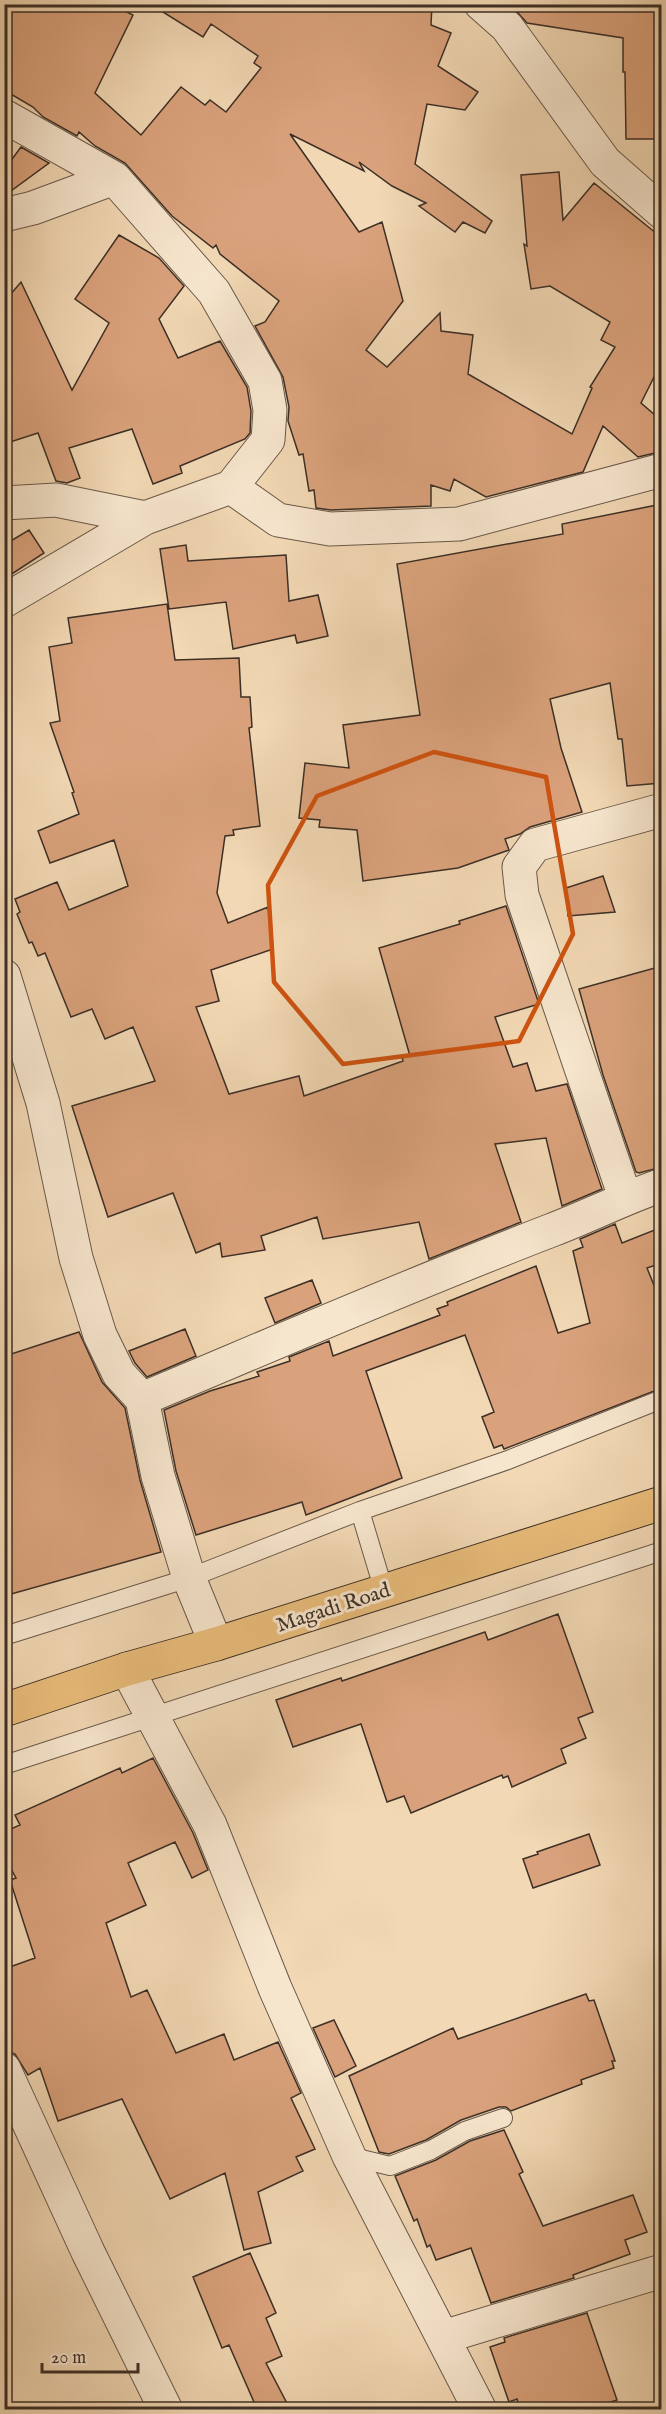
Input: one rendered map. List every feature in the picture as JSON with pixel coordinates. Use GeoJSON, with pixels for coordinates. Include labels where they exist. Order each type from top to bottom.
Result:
{"type":"FeatureCollection","features":[{"type":"Feature","properties":{"kind":"highway","name":"Magadi Road"},"geometry":{"type":"LineString","coordinates":[[4,1710],[662,1503]]}},
{"type":"Feature","properties":{"kind":"street"},"geometry":{"type":"LineString","coordinates":[[481,4],[507,27],[605,162],[662,212]]}},
{"type":"Feature","properties":{"kind":"street"},"geometry":{"type":"LineString","coordinates":[[4,116],[114,178],[214,292],[265,381],[270,410],[268,440],[231,487],[146,518],[4,601]]}},
{"type":"Feature","properties":{"kind":"street"},"geometry":{"type":"LineString","coordinates":[[4,215],[33,208],[114,178]]}},
{"type":"Feature","properties":{"kind":"street"},"geometry":{"type":"LineString","coordinates":[[231,487],[278,520],[330,529],[459,524],[662,470]]}},
{"type":"Feature","properties":{"kind":"street"},"geometry":{"type":"LineString","coordinates":[[4,503],[56,500],[146,518]]}},
{"type":"Feature","properties":{"kind":"street"},"geometry":{"type":"LineString","coordinates":[[625,1197],[522,895],[519,867],[535,845],[662,810]]}},
{"type":"Feature","properties":{"kind":"street"},"geometry":{"type":"LineString","coordinates":[[4,976],[43,1103],[76,1258],[100,1335],[119,1374],[142,1400],[158,1476],[189,1578],[216,1644]]}},
{"type":"Feature","properties":{"kind":"street"},"geometry":{"type":"LineString","coordinates":[[142,1400],[391,1294],[582,1218],[625,1197],[662,1185]]}},
{"type":"Feature","properties":{"kind":"street"},"geometry":{"type":"LineString","coordinates":[[127,1670],[210,1825],[275,1988],[349,2156],[480,2409]]}},
{"type":"Feature","properties":{"kind":"street"},"geometry":{"type":"LineString","coordinates":[[4,2069],[88,2252],[165,2409]]}},
{"type":"Feature","properties":{"kind":"street"},"geometry":{"type":"LineString","coordinates":[[443,2337],[662,2271]]}},
{"type":"Feature","properties":{"kind":"lane"},"geometry":{"type":"LineString","coordinates":[[4,1636],[189,1578],[360,1511],[508,1460],[662,1399]]}},
{"type":"Feature","properties":{"kind":"lane"},"geometry":{"type":"LineString","coordinates":[[360,1511],[384,1591]]}},
{"type":"Feature","properties":{"kind":"lane"},"geometry":{"type":"LineString","coordinates":[[4,1765],[153,1719],[662,1551]]}},
{"type":"Feature","properties":{"kind":"lane"},"geometry":{"type":"LineString","coordinates":[[349,2156],[390,2166],[431,2150],[465,2131],[502,2118]]}},
{"type":"Feature","properties":{"kind":"highlighted area"},"geometry":{"type":"Polygon","coordinates":[[[434,752],[546,777],[573,934],[519,1041],[343,1064],[274,982],[268,885],[317,796],[434,752]]]}},
{"type":"Feature","properties":{"kind":"building"},"geometry":{"type":"Polygon","coordinates":[[[4,4],[111,4],[133,15],[95,93],[141,135],[181,87],[205,105],[210,100],[226,112],[261,68],[254,63],[258,56],[211,24],[203,37],[150,4],[432,4],[431,25],[451,33],[438,66],[478,92],[465,110],[427,104],[415,164],[492,221],[485,233],[463,222],[455,232],[419,206],[426,203],[392,186],[359,162],[364,171],[290,134],[359,232],[382,222],[403,301],[366,350],[387,367],[440,313],[441,331],[473,335],[468,374],[572,434],[592,388],[590,387],[615,347],[601,340],[610,322],[550,286],[531,289],[524,244],[527,246],[521,175],[559,172],[563,220],[594,183],[662,238],[662,361],[641,403],[662,421],[662,445],[655,453],[638,457],[603,426],[583,472],[486,497],[454,479],[450,491],[431,485],[431,506],[331,510],[316,508],[314,490],[309,491],[303,454],[299,455],[288,421],[289,407],[283,377],[255,326],[265,322],[279,301],[220,254],[216,245],[213,248],[172,216],[125,163],[95,146],[79,132],[77,136],[43,117],[33,107],[4,90],[4,4]]]}},
{"type":"Feature","properties":{"kind":"building"},"geometry":{"type":"Polygon","coordinates":[[[510,4],[662,4],[662,139],[626,139],[623,38],[527,23],[510,4]]]}},
{"type":"Feature","properties":{"kind":"building"},"geometry":{"type":"Polygon","coordinates":[[[21,147],[49,163],[4,196],[4,170],[21,147]]]}},
{"type":"Feature","properties":{"kind":"building"},"geometry":{"type":"Polygon","coordinates":[[[119,235],[159,258],[184,286],[159,319],[178,358],[220,341],[247,387],[251,411],[250,433],[245,439],[180,466],[182,473],[153,484],[132,429],[69,448],[80,478],[67,483],[56,481],[38,433],[4,444],[4,302],[21,282],[72,390],[109,323],[75,299],[119,235]]]}},
{"type":"Feature","properties":{"kind":"building"},"geometry":{"type":"Polygon","coordinates":[[[662,504],[661,783],[627,786],[622,739],[618,739],[610,683],[550,699],[561,748],[582,812],[530,827],[520,834],[505,839],[509,850],[458,868],[363,881],[357,830],[319,827],[320,820],[299,818],[305,763],[349,768],[343,725],[420,715],[397,564],[563,534],[562,524],[662,504]]]}},
{"type":"Feature","properties":{"kind":"building"},"geometry":{"type":"Polygon","coordinates":[[[29,530],[44,553],[4,579],[4,545],[29,530]]]}},
{"type":"Feature","properties":{"kind":"building"},"geometry":{"type":"Polygon","coordinates":[[[186,545],[188,561],[286,555],[289,601],[318,595],[328,636],[297,643],[295,635],[233,649],[226,602],[169,609],[160,549],[186,545]]]}},
{"type":"Feature","properties":{"kind":"building"},"geometry":{"type":"Polygon","coordinates":[[[167,604],[175,660],[239,658],[241,697],[250,697],[252,727],[249,728],[260,826],[233,830],[234,835],[225,836],[217,893],[228,923],[268,907],[273,949],[211,970],[219,1001],[196,1007],[229,1094],[299,1076],[304,1096],[403,1061],[402,1058],[410,1056],[379,948],[460,924],[459,921],[506,906],[539,1004],[495,1017],[513,1067],[527,1063],[536,1091],[567,1084],[602,1189],[562,1206],[546,1138],[495,1144],[521,1222],[429,1259],[419,1222],[323,1239],[317,1217],[261,1236],[265,1250],[222,1257],[220,1243],[196,1253],[173,1193],[108,1217],[72,1106],[155,1081],[133,1027],[105,1039],[92,1009],[71,1017],[45,953],[38,956],[32,942],[29,943],[17,914],[20,912],[15,899],[57,882],[69,910],[128,886],[114,840],[50,863],[38,831],[79,814],[72,793],[74,792],[50,723],[60,721],[49,647],[72,643],[68,618],[167,604]]]}},
{"type":"Feature","properties":{"kind":"building"},"geometry":{"type":"Polygon","coordinates":[[[603,876],[615,912],[568,916],[566,888],[603,876]]]}},
{"type":"Feature","properties":{"kind":"building"},"geometry":{"type":"Polygon","coordinates":[[[662,966],[662,1167],[639,1173],[636,1172],[603,1075],[579,989],[662,966]]]}},
{"type":"Feature","properties":{"kind":"building"},"geometry":{"type":"Polygon","coordinates":[[[615,1224],[622,1243],[662,1227],[662,1263],[647,1268],[662,1305],[662,1388],[504,1449],[502,1445],[494,1448],[482,1417],[494,1412],[465,1335],[366,1371],[402,1478],[306,1515],[302,1502],[196,1535],[176,1471],[164,1410],[210,1391],[259,1376],[257,1372],[290,1361],[289,1357],[329,1341],[333,1356],[440,1315],[437,1309],[448,1305],[447,1302],[536,1266],[558,1333],[590,1323],[573,1251],[583,1247],[580,1239],[615,1224]]]}},
{"type":"Feature","properties":{"kind":"building"},"geometry":{"type":"Polygon","coordinates":[[[312,1280],[321,1303],[275,1323],[265,1298],[312,1280]]]}},
{"type":"Feature","properties":{"kind":"building"},"geometry":{"type":"Polygon","coordinates":[[[185,1329],[196,1356],[147,1377],[135,1363],[129,1351],[185,1329]]]}},
{"type":"Feature","properties":{"kind":"building"},"geometry":{"type":"Polygon","coordinates":[[[79,1332],[102,1382],[125,1408],[140,1480],[161,1552],[4,1596],[4,1372],[9,1371],[5,1356],[79,1332]]]}},
{"type":"Feature","properties":{"kind":"building"},"geometry":{"type":"Polygon","coordinates":[[[558,1614],[593,1712],[578,1718],[586,1738],[561,1749],[566,1763],[512,1787],[508,1776],[503,1778],[502,1775],[411,1813],[404,1796],[387,1802],[361,1724],[293,1747],[276,1700],[341,1678],[342,1681],[485,1632],[488,1640],[558,1614]]]}},
{"type":"Feature","properties":{"kind":"building"},"geometry":{"type":"Polygon","coordinates":[[[153,1758],[193,1833],[208,1870],[192,1878],[175,1842],[128,1863],[146,1905],[106,1923],[131,1997],[147,1990],[176,2053],[224,2034],[234,2060],[278,2042],[301,2093],[291,2098],[315,2149],[296,2157],[303,2171],[258,2192],[271,2243],[244,2250],[225,2173],[170,2199],[122,2099],[58,2121],[40,2068],[28,2075],[15,2054],[4,2050],[4,1969],[35,1958],[10,1880],[16,1878],[4,1856],[4,1832],[20,1825],[15,1815],[120,1768],[122,1773],[153,1758]]]}},
{"type":"Feature","properties":{"kind":"building"},"geometry":{"type":"Polygon","coordinates":[[[589,1834],[600,1865],[533,1888],[523,1859],[589,1834]]]}},
{"type":"Feature","properties":{"kind":"building"},"geometry":{"type":"Polygon","coordinates":[[[586,1994],[589,2001],[594,2000],[615,2061],[612,2061],[614,2068],[581,2080],[582,2084],[511,2111],[506,2107],[499,2107],[461,2120],[426,2140],[389,2154],[379,2152],[349,2076],[453,2028],[458,2039],[586,1994]]]}},
{"type":"Feature","properties":{"kind":"building"},"geometry":{"type":"Polygon","coordinates":[[[334,2020],[356,2066],[335,2077],[313,2028],[334,2020]]]}},
{"type":"Feature","properties":{"kind":"building"},"geometry":{"type":"Polygon","coordinates":[[[504,2130],[523,2172],[519,2174],[543,2226],[633,2195],[647,2232],[625,2240],[630,2254],[573,2275],[574,2278],[491,2303],[471,2248],[436,2260],[430,2245],[427,2247],[417,2219],[414,2221],[395,2176],[436,2160],[470,2141],[504,2130]]]}},
{"type":"Feature","properties":{"kind":"building"},"geometry":{"type":"Polygon","coordinates":[[[250,2253],[276,2313],[266,2318],[282,2356],[266,2363],[290,2409],[257,2409],[229,2345],[222,2348],[193,2277],[250,2253]]]}},
{"type":"Feature","properties":{"kind":"building"},"geometry":{"type":"Polygon","coordinates":[[[587,2313],[617,2400],[589,2409],[520,2409],[517,2399],[509,2402],[490,2347],[505,2342],[504,2338],[587,2313]]]}}]}
